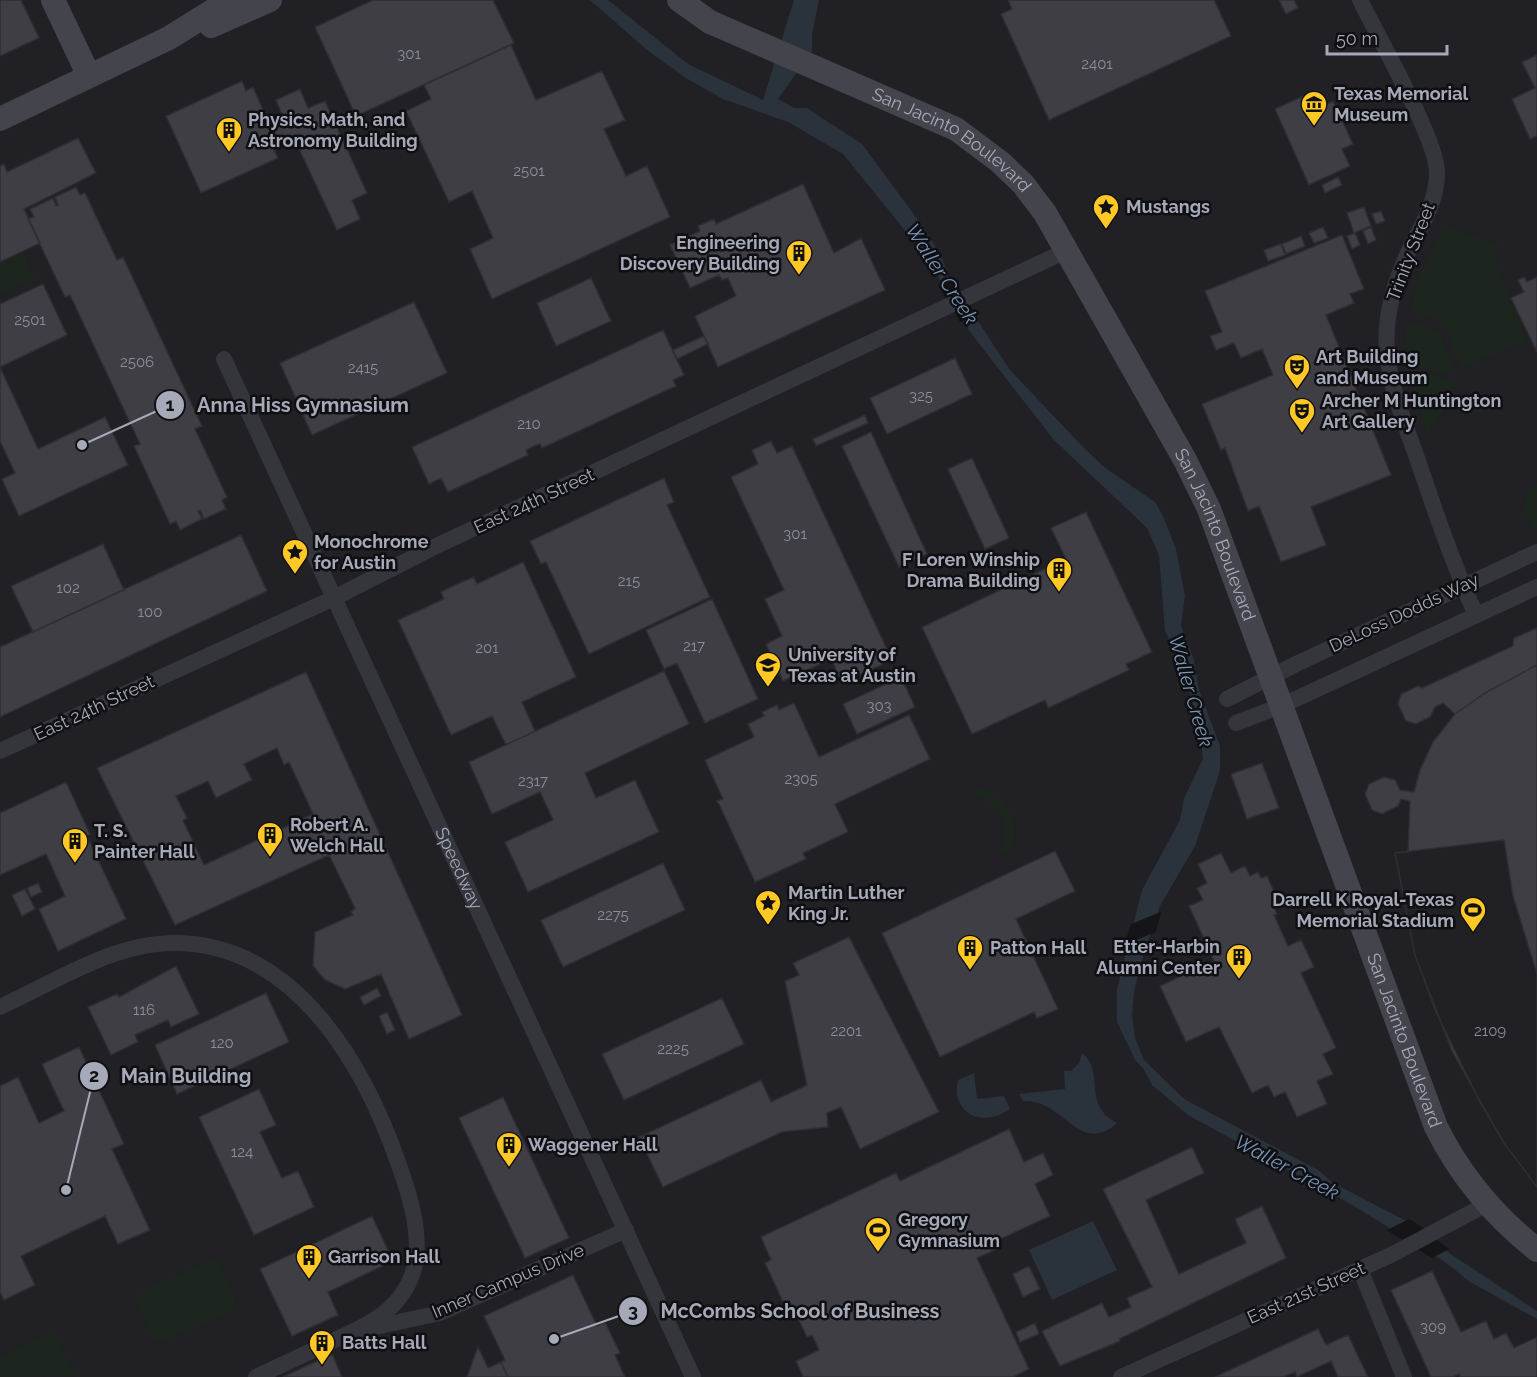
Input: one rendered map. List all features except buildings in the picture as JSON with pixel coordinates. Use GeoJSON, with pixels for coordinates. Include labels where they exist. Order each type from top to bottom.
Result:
{"type":"FeatureCollection","features":[{"type":"Feature","properties":{"kind":"street"},"geometry":{"type":"LineString","coordinates":[[53,0],[89,76]]}},
{"type":"Feature","properties":{"kind":"street"},"geometry":{"type":"LineString","coordinates":[[0,119],[169,38],[230,0]]}},
{"type":"Feature","properties":{"kind":"street"},"geometry":{"type":"LineString","coordinates":[[169,38],[219,23],[270,0]]}},
{"type":"Feature","properties":{"kind":"street","name":"San Jacinto Boulevard"},"geometry":{"type":"LineString","coordinates":[[679,0],[710,22],[945,124],[978,144],[1023,184],[1068,250],[1185,460],[1209,509],[1283,705],[1428,1108],[1452,1156],[1487,1204],[1537,1250]]}},
{"type":"Feature","properties":{"kind":"street","name":"Trinity Street"},"geometry":{"type":"LineString","coordinates":[[1360,0],[1418,116],[1432,149],[1438,171],[1430,207],[1393,289],[1387,322],[1387,354],[1394,392],[1406,428],[1463,586],[1476,615]]}},
{"type":"Feature","properties":{"kind":"street","name":"East 24th Street"},"geometry":{"type":"LineString","coordinates":[[0,751],[334,598],[468,531],[932,316],[1068,250]]}},
{"type":"Feature","properties":{"kind":"street","name":"Speedway"},"geometry":{"type":"LineString","coordinates":[[224,359],[693,1377]]}},
{"type":"Feature","properties":{"kind":"street","name":"DeLoss Dodds Way"},"geometry":{"type":"LineString","coordinates":[[1227,699],[1272,675],[1537,552]]}},
{"type":"Feature","properties":{"kind":"street","name":"DeLoss Dodds Way"},"geometry":{"type":"LineString","coordinates":[[1236,723],[1283,705],[1537,587]]}},
{"type":"Feature","properties":{"kind":"street"},"geometry":{"type":"LineString","coordinates":[[0,1007],[113,956],[140,947],[177,943],[210,947],[237,954],[275,975],[302,998],[342,1047],[377,1107],[405,1180],[414,1216],[416,1254],[413,1274],[406,1288],[387,1312],[352,1332]]}},
{"type":"Feature","properties":{"kind":"street","name":"East 21st Street"},"geometry":{"type":"LineString","coordinates":[[1121,1377],[1405,1248],[1487,1204]]}},
{"type":"Feature","properties":{"kind":"street","name":"Inner Campus Drive"},"geometry":{"type":"LineString","coordinates":[[255,1377],[352,1332],[440,1313],[626,1230]]}},
{"type":"Feature","properties":{"kind":"street"},"geometry":{"type":"LineString","coordinates":[[1360,1269],[1404,1377]]}},
{"type":"Feature","properties":{"kind":"shaded area","name":"University of Texas at Austin"},"geometry":{"type":"Polygon","coordinates":[[[0,0],[1537,0],[1537,1377],[0,1377],[0,0]]]}},
{"type":"Feature","properties":{"kind":"shaded area"},"geometry":{"type":"Polygon","coordinates":[[[1446,226],[1500,245],[1496,253],[1497,265],[1527,340],[1462,369],[1444,327],[1434,319],[1413,312],[1411,308],[1418,277],[1446,226]]]}},
{"type":"Feature","properties":{"kind":"shaded area"},"geometry":{"type":"Polygon","coordinates":[[[23,251],[36,278],[0,295],[0,262],[23,251]]]}},
{"type":"Feature","properties":{"kind":"shaded area"},"geometry":{"type":"Polygon","coordinates":[[[1414,321],[1440,334],[1453,365],[1449,374],[1411,366],[1405,338],[1408,322],[1414,321]]]}},
{"type":"Feature","properties":{"kind":"shaded area"},"geometry":{"type":"Polygon","coordinates":[[[1410,374],[1451,378],[1455,383],[1451,396],[1432,430],[1426,433],[1410,374]]]}},
{"type":"Feature","properties":{"kind":"shaded area"},"geometry":{"type":"Polygon","coordinates":[[[1537,482],[1537,529],[1533,530],[1522,509],[1528,492],[1537,482]]]}},
{"type":"Feature","properties":{"kind":"shaded area"},"geometry":{"type":"Polygon","coordinates":[[[975,786],[995,796],[1010,813],[1015,833],[1008,855],[1000,852],[1004,833],[1001,817],[990,804],[973,795],[975,786]]]}},
{"type":"Feature","properties":{"kind":"shaded area"},"geometry":{"type":"Polygon","coordinates":[[[212,1259],[214,1263],[218,1261],[237,1303],[233,1305],[235,1310],[161,1343],[158,1338],[153,1340],[135,1299],[141,1297],[139,1292],[212,1259]]]}},
{"type":"Feature","properties":{"kind":"shaded area"},"geometry":{"type":"Polygon","coordinates":[[[50,1332],[52,1336],[56,1335],[76,1376],[0,1377],[0,1356],[50,1332]]]}},
{"type":"Feature","properties":{"kind":"water","name":"Waller Creek"},"geometry":{"type":"Polygon","coordinates":[[[590,0],[608,0],[688,64],[763,100],[794,0],[819,0],[812,35],[812,51],[778,99],[794,108],[807,108],[862,144],[921,224],[941,255],[949,277],[1010,370],[1104,467],[1155,502],[1176,549],[1185,596],[1181,625],[1194,660],[1199,690],[1220,746],[1220,771],[1195,846],[1160,906],[1134,991],[1132,1016],[1135,1038],[1144,1060],[1184,1099],[1318,1170],[1333,1183],[1414,1225],[1446,1251],[1537,1311],[1537,1319],[1470,1282],[1445,1262],[1349,1203],[1188,1115],[1152,1085],[1143,1068],[1135,1060],[1117,1022],[1117,989],[1142,890],[1180,820],[1184,798],[1203,759],[1200,731],[1182,664],[1165,631],[1159,555],[1147,528],[1054,440],[970,332],[928,259],[843,154],[788,122],[723,99],[686,78],[647,50],[590,0]]]}},
{"type":"Feature","properties":{"kind":"water"},"geometry":{"type":"Polygon","coordinates":[[[1082,1053],[1093,1069],[1096,1098],[1100,1107],[1117,1123],[1104,1132],[1092,1133],[1081,1130],[1037,1102],[1023,1101],[1019,1094],[1065,1089],[1064,1071],[1071,1071],[1079,1063],[1082,1053]]]}},
{"type":"Feature","properties":{"kind":"water"},"geometry":{"type":"Polygon","coordinates":[[[974,1073],[977,1099],[1004,1096],[1010,1109],[1000,1115],[990,1117],[972,1115],[964,1110],[957,1092],[958,1080],[974,1073]]]}},
{"type":"Feature","properties":{"kind":"water"},"geometry":{"type":"Polygon","coordinates":[[[1093,1221],[1117,1270],[1052,1300],[1029,1250],[1093,1221]]]}},
{"type":"Feature","properties":{"kind":"pier"},"geometry":{"type":"Polygon","coordinates":[[[954,280],[976,314],[960,322],[939,287],[954,280]]]}},
{"type":"Feature","properties":{"kind":"pier"},"geometry":{"type":"Polygon","coordinates":[[[1161,912],[1156,932],[1124,945],[1131,924],[1161,912]]]}},
{"type":"Feature","properties":{"kind":"pier"},"geometry":{"type":"Polygon","coordinates":[[[1409,1219],[1449,1249],[1432,1258],[1387,1230],[1409,1219]]]}},
{"type":"Feature","properties":{"kind":"place","name":"Texas Memorial Museum"},"geometry":{"type":"Point","coordinates":[1314,127]}},
{"type":"Feature","properties":{"kind":"place","name":"Physics, Math, and Astronomy Building"},"geometry":{"type":"Point","coordinates":[229,153]}},
{"type":"Feature","properties":{"kind":"place","name":"Mustangs"},"geometry":{"type":"Point","coordinates":[1106,230]}},
{"type":"Feature","properties":{"kind":"place","name":"Engineering Discovery Building"},"geometry":{"type":"Point","coordinates":[799,276]}},
{"type":"Feature","properties":{"kind":"place","name":"Art Building and Museum"},"geometry":{"type":"Point","coordinates":[1297,390]}},
{"type":"Feature","properties":{"kind":"place","name":"Archer M Huntington Art Gallery"},"geometry":{"type":"Point","coordinates":[1302,434]}},
{"type":"Feature","properties":{"kind":"place","name":"Anna Hiss Gymnasium"},"geometry":{"type":"Point","coordinates":[82,445]}},
{"type":"Feature","properties":{"kind":"place","name":"Monochrome for Austin"},"geometry":{"type":"Point","coordinates":[295,575]}},
{"type":"Feature","properties":{"kind":"place","name":"F Loren Winship Drama Building"},"geometry":{"type":"Point","coordinates":[1059,593]}},
{"type":"Feature","properties":{"kind":"place","name":"University of Texas at Austin"},"geometry":{"type":"Point","coordinates":[768,688]}},
{"type":"Feature","properties":{"kind":"place","name":"Robert A. Welch Hall"},"geometry":{"type":"Point","coordinates":[270,858]}},
{"type":"Feature","properties":{"kind":"place","name":"T. S. Painter Hall"},"geometry":{"type":"Point","coordinates":[75,864]}},
{"type":"Feature","properties":{"kind":"place","name":"Martin Luther King Jr."},"geometry":{"type":"Point","coordinates":[768,926]}},
{"type":"Feature","properties":{"kind":"place","name":"Darrell K Royal-Texas Memorial Stadium"},"geometry":{"type":"Point","coordinates":[1473,933]}},
{"type":"Feature","properties":{"kind":"place","name":"Patton Hall"},"geometry":{"type":"Point","coordinates":[970,971]}},
{"type":"Feature","properties":{"kind":"place","name":"Etter-Harbin Alumni Center"},"geometry":{"type":"Point","coordinates":[1239,980]}},
{"type":"Feature","properties":{"kind":"place","name":"Waggener Hall"},"geometry":{"type":"Point","coordinates":[509,1168]}},
{"type":"Feature","properties":{"kind":"place","name":"Main Building"},"geometry":{"type":"Point","coordinates":[66,1190]}},
{"type":"Feature","properties":{"kind":"place","name":"Gregory Gymnasium"},"geometry":{"type":"Point","coordinates":[878,1253]}},
{"type":"Feature","properties":{"kind":"place","name":"Garrison Hall"},"geometry":{"type":"Point","coordinates":[309,1280]}},
{"type":"Feature","properties":{"kind":"place","name":"McCombs School of Business"},"geometry":{"type":"Point","coordinates":[554,1339]}},
{"type":"Feature","properties":{"kind":"place","name":"Batts Hall"},"geometry":{"type":"Point","coordinates":[322,1366]}}]}
